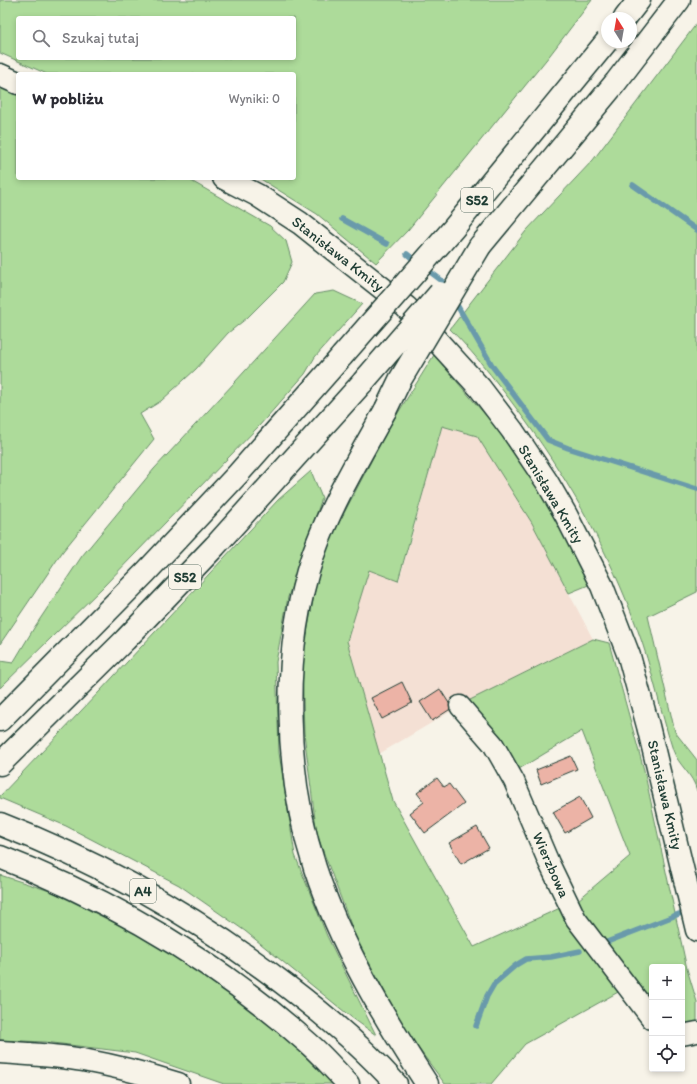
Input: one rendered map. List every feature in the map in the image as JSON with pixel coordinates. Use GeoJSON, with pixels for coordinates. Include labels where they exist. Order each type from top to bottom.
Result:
{"type":"FeatureCollection","features":[{"type":"Feature","properties":{"kind":"main road"},"geometry":{"type":"LineString","coordinates":[[630,12],[639,0]]}},
{"type":"Feature","properties":{"kind":"main road","name":"S52"},"geometry":{"type":"LineString","coordinates":[[0,764],[125,640],[210,551],[362,382],[480,246],[616,82],[679,0]]}},
{"type":"Feature","properties":{"kind":"main road","name":"S52"},"geometry":{"type":"LineString","coordinates":[[0,720],[146,572],[233,479],[453,229],[601,48]]}},
{"type":"Feature","properties":{"kind":"main road"},"geometry":{"type":"LineString","coordinates":[[0,75],[16,82]]}},
{"type":"Feature","properties":{"kind":"main road","name":"Stanisława Kmity"},"geometry":{"type":"LineString","coordinates":[[228,180],[257,195],[300,223],[406,307],[480,388],[529,455],[566,515],[583,548],[602,586],[620,632],[641,696],[691,877],[697,929]]}},
{"type":"Feature","properties":{"kind":"main road"},"geometry":{"type":"LineString","coordinates":[[427,1084],[405,1050],[366,981],[347,944],[315,868],[304,826],[295,777],[290,690],[293,650],[300,606],[313,555],[335,503],[400,380],[480,246]]}},
{"type":"Feature","properties":{"kind":"main road","name":"A4"},"geometry":{"type":"LineString","coordinates":[[0,824],[23,833],[128,882],[176,909],[222,938],[256,962],[310,1004],[363,1051],[396,1084]]}},
{"type":"Feature","properties":{"kind":"main road"},"geometry":{"type":"LineString","coordinates":[[0,857],[34,870],[83,893],[135,919],[184,948],[272,1012],[309,1044],[348,1084]]}},
{"type":"Feature","properties":{"kind":"main road"},"geometry":{"type":"LineString","coordinates":[[0,1052],[82,1060],[152,1076],[178,1084]]}},
{"type":"Feature","properties":{"kind":"street","name":"Wierzbowa"},"geometry":{"type":"LineString","coordinates":[[460,706],[493,744],[514,781],[576,919],[649,1015]]}},
{"type":"Feature","properties":{"kind":"street"},"geometry":{"type":"LineString","coordinates":[[685,1034],[697,1032]]}},
{"type":"Feature","properties":{"kind":"shaded area"},"geometry":{"type":"Polygon","coordinates":[[[442,426],[477,436],[532,523],[593,639],[460,706],[379,754],[347,641],[369,570],[399,581],[442,426]]]}},
{"type":"Feature","properties":{"kind":"green space"},"geometry":{"type":"Polygon","coordinates":[[[0,0],[592,0],[550,55],[408,230],[376,263],[317,214],[262,180],[296,180],[296,72],[43,72],[0,53],[0,0]]]}},
{"type":"Feature","properties":{"kind":"green space"},"geometry":{"type":"Polygon","coordinates":[[[697,23],[697,592],[648,616],[675,732],[697,760],[697,791],[695,785],[673,750],[637,628],[615,574],[589,521],[544,447],[527,423],[500,386],[450,329],[526,231],[593,160],[697,23]]]}},
{"type":"Feature","properties":{"kind":"green space"},"geometry":{"type":"Polygon","coordinates":[[[0,83],[16,91],[16,180],[190,180],[270,226],[286,241],[292,262],[283,282],[247,318],[228,333],[196,369],[161,401],[140,414],[154,439],[63,551],[0,644],[0,83]]]}},
{"type":"Feature","properties":{"kind":"green space"},"geometry":{"type":"Polygon","coordinates":[[[334,291],[362,304],[315,357],[305,374],[259,426],[103,587],[0,688],[0,661],[13,663],[34,628],[82,556],[154,469],[315,294],[334,291]]]}},
{"type":"Feature","properties":{"kind":"green space"},"geometry":{"type":"Polygon","coordinates":[[[434,355],[494,425],[547,501],[591,584],[569,593],[532,523],[477,436],[442,426],[398,581],[369,570],[347,641],[393,801],[474,947],[560,908],[620,991],[525,1044],[491,1084],[445,1084],[407,1033],[356,938],[317,835],[304,733],[302,660],[321,557],[388,429],[434,355]]]}},
{"type":"Feature","properties":{"kind":"green space"},"geometry":{"type":"Polygon","coordinates":[[[311,471],[322,498],[288,597],[276,662],[279,753],[295,855],[327,936],[376,1035],[351,1017],[245,931],[179,885],[66,826],[0,798],[0,796],[278,500],[311,471]]]}},
{"type":"Feature","properties":{"kind":"green space"},"geometry":{"type":"Polygon","coordinates":[[[593,639],[609,643],[644,770],[687,969],[697,1002],[697,1026],[685,1028],[685,964],[649,964],[649,1008],[572,902],[578,900],[630,856],[582,731],[514,772],[466,702],[593,639]]]}},
{"type":"Feature","properties":{"kind":"green space"},"geometry":{"type":"Polygon","coordinates":[[[0,875],[53,892],[171,951],[270,1023],[333,1084],[224,1084],[135,1053],[45,1042],[0,1040],[0,875]]]}},
{"type":"Feature","properties":{"kind":"building"},"geometry":{"type":"Polygon","coordinates":[[[402,682],[412,703],[382,719],[371,698],[402,682]]]}},
{"type":"Feature","properties":{"kind":"building"},"geometry":{"type":"Polygon","coordinates":[[[440,689],[452,708],[432,721],[420,702],[440,689]]]}},
{"type":"Feature","properties":{"kind":"building"},"geometry":{"type":"Polygon","coordinates":[[[571,756],[577,769],[541,784],[536,770],[571,756]]]}},
{"type":"Feature","properties":{"kind":"building"},"geometry":{"type":"Polygon","coordinates":[[[437,778],[444,787],[449,784],[464,804],[425,833],[410,813],[424,802],[417,793],[437,778]]]}},
{"type":"Feature","properties":{"kind":"building"},"geometry":{"type":"Polygon","coordinates":[[[580,797],[591,818],[565,833],[553,812],[580,797]]]}},
{"type":"Feature","properties":{"kind":"building"},"geometry":{"type":"Polygon","coordinates":[[[477,827],[489,848],[461,864],[449,843],[477,827]]]}},
{"type":"Feature","properties":{"kind":"waterway"},"geometry":{"type":"LineString","coordinates":[[633,185],[697,230]]}},
{"type":"Feature","properties":{"kind":"waterway"},"geometry":{"type":"LineString","coordinates":[[342,219],[387,244]]}},
{"type":"Feature","properties":{"kind":"waterway"},"geometry":{"type":"LineString","coordinates":[[407,254],[418,263]]}},
{"type":"Feature","properties":{"kind":"waterway"},"geometry":{"type":"LineString","coordinates":[[425,268],[441,280],[446,288]]}},
{"type":"Feature","properties":{"kind":"waterway"},"geometry":{"type":"LineString","coordinates":[[454,300],[493,367],[548,440],[568,448],[697,489]]}},
{"type":"Feature","properties":{"kind":"waterway"},"geometry":{"type":"LineString","coordinates":[[607,942],[679,914]]}},
{"type":"Feature","properties":{"kind":"waterway"},"geometry":{"type":"LineString","coordinates":[[476,1026],[487,996],[494,984],[516,965],[526,959],[551,957],[580,951]]}}]}
